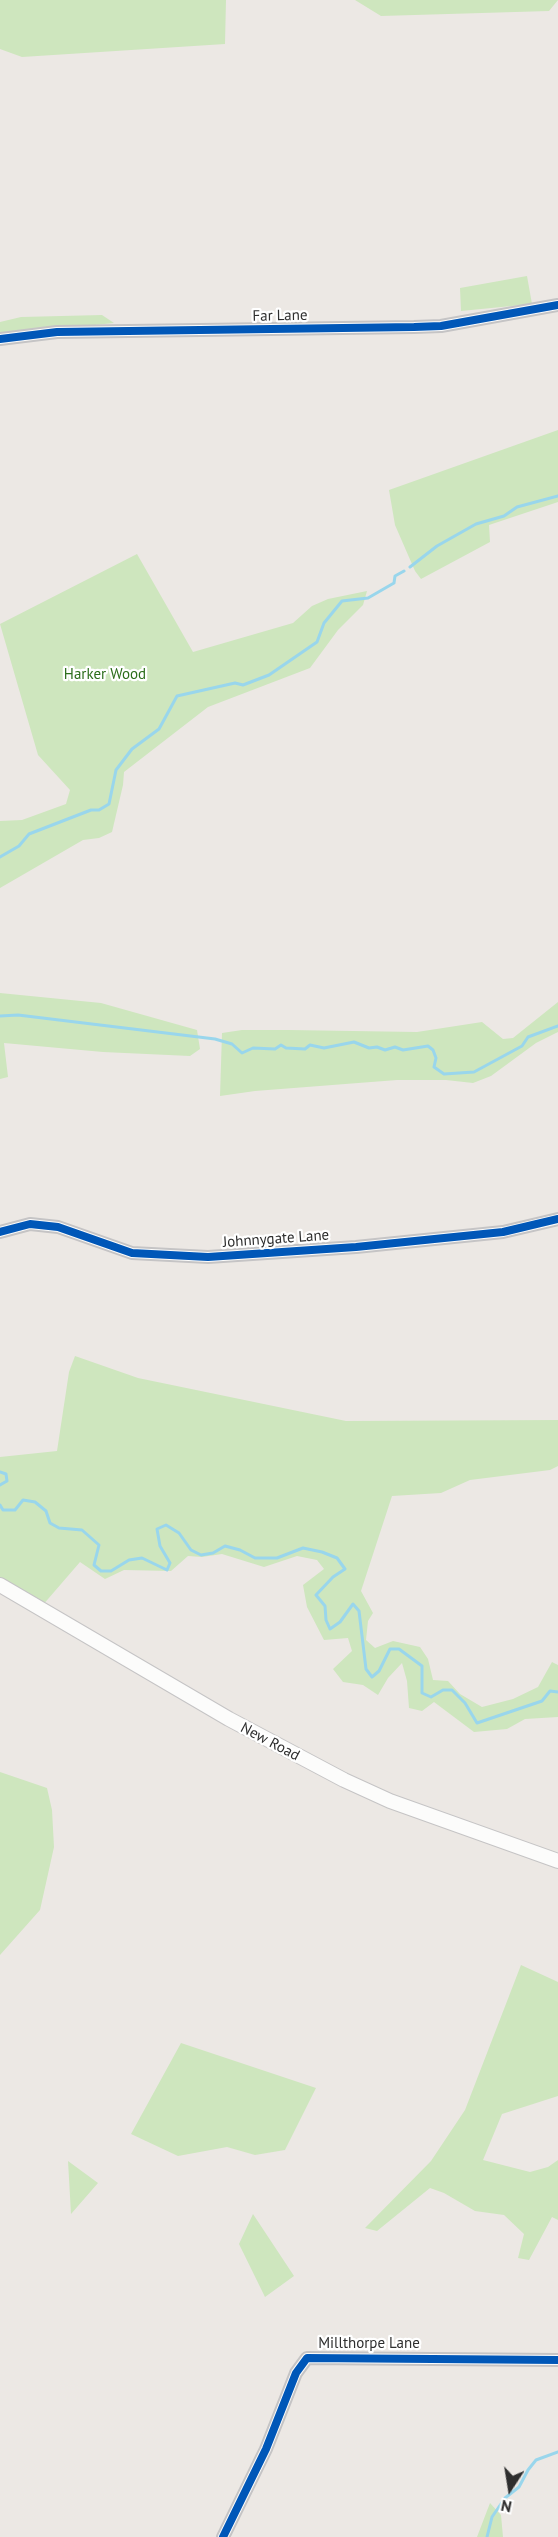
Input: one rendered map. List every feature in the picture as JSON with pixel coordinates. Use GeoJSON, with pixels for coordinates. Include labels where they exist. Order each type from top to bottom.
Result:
{"type":"FeatureCollection","features":[{"type":"Feature","properties":{"kind":"main road","name":"New Road"},"geometry":{"type":"LineString","coordinates":[[0,1585],[229,1719],[344,1780],[390,1802],[558,1861]]}},
{"type":"Feature","properties":{"kind":"street","name":"Far Lane"},"geometry":{"type":"LineString","coordinates":[[0,339],[57,332],[441,326],[558,305]]}},
{"type":"Feature","properties":{"kind":"street","name":"Johnnygate Lane"},"geometry":{"type":"LineString","coordinates":[[0,1232],[30,1224],[58,1227],[132,1253],[208,1257],[356,1247],[503,1232],[558,1219]]}},
{"type":"Feature","properties":{"kind":"street","name":"Millthorpe Lane"},"geometry":{"type":"LineString","coordinates":[[223,2537],[266,2449],[296,2373],[307,2358],[558,2360]]}},
{"type":"Feature","properties":{"kind":"green space"},"geometry":{"type":"Polygon","coordinates":[[[0,0],[226,0],[225,44],[22,57],[0,49],[0,0]]]}},
{"type":"Feature","properties":{"kind":"green space"},"geometry":{"type":"Polygon","coordinates":[[[355,0],[558,0],[549,11],[381,16],[355,0]]]}},
{"type":"Feature","properties":{"kind":"green space"},"geometry":{"type":"Polygon","coordinates":[[[527,276],[532,304],[461,311],[460,288],[527,276]]]}},
{"type":"Feature","properties":{"kind":"green space"},"geometry":{"type":"Polygon","coordinates":[[[102,315],[114,323],[0,335],[0,322],[21,317],[102,315]]]}},
{"type":"Feature","properties":{"kind":"green space"},"geometry":{"type":"Polygon","coordinates":[[[558,430],[558,502],[489,525],[490,542],[421,579],[415,571],[395,525],[389,490],[558,430]]]}},
{"type":"Feature","properties":{"kind":"green space","name":"Harker Wood"},"geometry":{"type":"Polygon","coordinates":[[[137,554],[193,652],[293,623],[312,606],[328,599],[367,591],[363,605],[338,630],[310,668],[208,707],[124,772],[112,832],[99,838],[83,840],[0,888],[0,821],[22,820],[66,804],[70,790],[38,755],[0,624],[137,554]]]}},
{"type":"Feature","properties":{"kind":"green space"},"geometry":{"type":"Polygon","coordinates":[[[0,993],[101,1003],[197,1030],[200,1049],[190,1056],[103,1052],[4,1043],[8,1077],[0,1079],[0,993]]]}},
{"type":"Feature","properties":{"kind":"green space"},"geometry":{"type":"Polygon","coordinates":[[[558,1002],[558,1032],[536,1043],[491,1076],[473,1083],[446,1080],[397,1080],[255,1091],[220,1096],[222,1033],[242,1030],[417,1032],[482,1022],[503,1039],[513,1038],[558,1002]]]}},
{"type":"Feature","properties":{"kind":"green space"},"geometry":{"type":"Polygon","coordinates":[[[75,1356],[138,1378],[346,1421],[558,1420],[558,1466],[550,1470],[470,1480],[441,1493],[392,1496],[361,1591],[373,1613],[368,1621],[366,1640],[375,1648],[393,1641],[420,1647],[428,1659],[433,1680],[448,1681],[460,1694],[482,1707],[513,1699],[538,1687],[552,1662],[558,1665],[558,1717],[525,1719],[507,1729],[474,1732],[434,1702],[422,1711],[409,1708],[407,1681],[402,1663],[388,1678],[378,1695],[363,1685],[343,1682],[333,1669],[352,1651],[348,1638],[324,1640],[307,1607],[303,1585],[324,1569],[317,1560],[297,1556],[264,1567],[222,1554],[202,1557],[188,1556],[171,1571],[124,1570],[105,1579],[80,1562],[42,1606],[0,1579],[0,1457],[57,1451],[69,1372],[75,1356]]]}},
{"type":"Feature","properties":{"kind":"green space"},"geometry":{"type":"Polygon","coordinates":[[[0,1772],[47,1788],[52,1810],[54,1847],[40,1910],[0,1955],[0,1772]]]}},
{"type":"Feature","properties":{"kind":"green space"},"geometry":{"type":"Polygon","coordinates":[[[521,1965],[558,1982],[558,2096],[502,2114],[483,2160],[530,2172],[548,2167],[558,2160],[558,2220],[552,2217],[529,2260],[518,2258],[524,2234],[504,2215],[475,2211],[444,2193],[430,2188],[377,2231],[365,2228],[431,2161],[465,2110],[521,1965]]]}},
{"type":"Feature","properties":{"kind":"green space"},"geometry":{"type":"Polygon","coordinates":[[[181,2043],[316,2088],[285,2150],[255,2155],[227,2147],[178,2156],[131,2134],[181,2043]]]}},
{"type":"Feature","properties":{"kind":"green space"},"geometry":{"type":"Polygon","coordinates":[[[68,2161],[98,2183],[71,2214],[68,2161]]]}},
{"type":"Feature","properties":{"kind":"green space"},"geometry":{"type":"Polygon","coordinates":[[[253,2214],[294,2276],[265,2297],[239,2244],[253,2214]]]}},
{"type":"Feature","properties":{"kind":"green space"},"geometry":{"type":"Polygon","coordinates":[[[490,2503],[501,2515],[503,2537],[477,2537],[490,2503]]]}},
{"type":"Feature","properties":{"kind":"waterway"},"geometry":{"type":"LineString","coordinates":[[410,567],[437,546],[476,524],[504,516],[517,507],[558,496]]}},
{"type":"Feature","properties":{"kind":"waterway"},"geometry":{"type":"LineString","coordinates":[[0,857],[19,846],[29,834],[91,810],[99,810],[109,804],[116,770],[132,749],[159,729],[177,696],[235,683],[243,685],[269,675],[317,642],[324,623],[342,601],[368,598],[394,583],[395,576],[404,571]]}},
{"type":"Feature","properties":{"kind":"waterway"},"geometry":{"type":"LineString","coordinates":[[0,1016],[18,1015],[215,1039],[232,1044],[242,1053],[253,1048],[275,1049],[281,1045],[286,1048],[305,1049],[310,1045],[324,1048],[354,1042],[369,1048],[377,1047],[385,1050],[395,1047],[403,1050],[428,1046],[433,1050],[436,1058],[434,1067],[444,1074],[474,1072],[522,1046],[528,1037],[558,1026]]}},
{"type":"Feature","properties":{"kind":"waterway"},"geometry":{"type":"LineString","coordinates":[[0,1472],[6,1474],[7,1481],[0,1485]]}},
{"type":"Feature","properties":{"kind":"waterway"},"geometry":{"type":"LineString","coordinates":[[0,1505],[3,1510],[15,1510],[23,1500],[35,1502],[46,1511],[50,1523],[59,1528],[82,1530],[99,1545],[94,1565],[101,1571],[111,1571],[129,1560],[142,1558],[167,1570],[170,1563],[160,1546],[157,1529],[166,1525],[179,1533],[191,1550],[201,1555],[213,1553],[225,1546],[240,1550],[255,1558],[277,1558],[303,1548],[322,1552],[337,1558],[345,1569],[333,1577],[316,1595],[325,1606],[326,1620],[330,1629],[340,1622],[353,1604],[359,1611],[366,1669],[372,1677],[379,1671],[390,1649],[399,1649],[422,1666],[422,1693],[431,1697],[443,1690],[452,1690],[465,1703],[477,1723],[542,1701],[550,1691],[558,1692]]}},
{"type":"Feature","properties":{"kind":"waterway"},"geometry":{"type":"LineString","coordinates":[[487,2537],[492,2517],[505,2498],[519,2487],[536,2460],[558,2452]]}},
{"type":"Feature","properties":{"kind":"cycle path"},"geometry":{"type":"LineString","coordinates":[[0,339],[57,332],[441,326],[558,305]]}},
{"type":"Feature","properties":{"kind":"cycle path"},"geometry":{"type":"LineString","coordinates":[[0,1232],[30,1224],[58,1227],[132,1253],[208,1257],[356,1247],[503,1232],[558,1219]]}},
{"type":"Feature","properties":{"kind":"cycle path"},"geometry":{"type":"LineString","coordinates":[[223,2537],[266,2449],[296,2373],[307,2358],[558,2360]]}}]}
